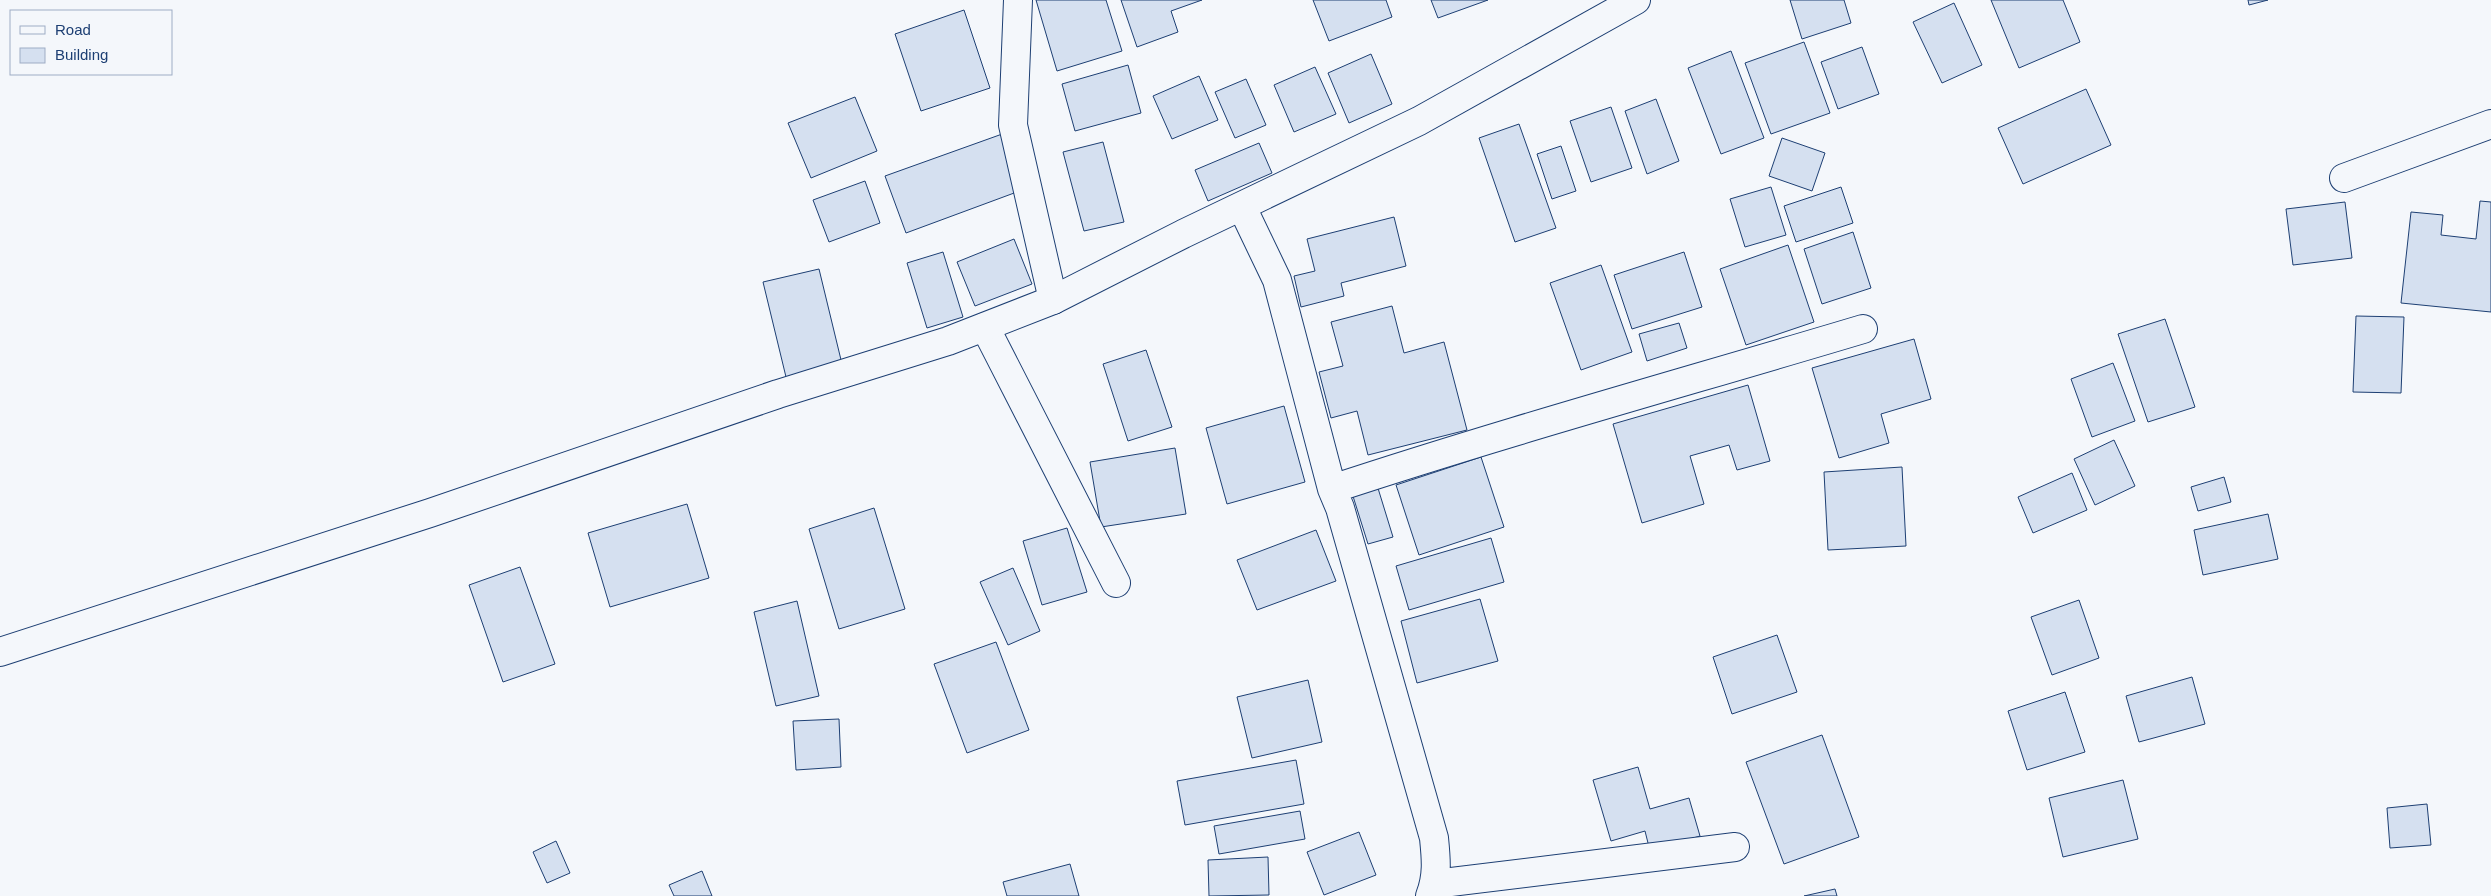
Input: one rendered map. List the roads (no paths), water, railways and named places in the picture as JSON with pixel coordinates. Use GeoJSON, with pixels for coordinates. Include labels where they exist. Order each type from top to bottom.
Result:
{"type":"FeatureCollection","features":[{"type":"Feature","properties":{"kind":"street"},"geometry":{"type":"LineString","coordinates":[[1018,0],[1014,125],[1053,300]]}},
{"type":"Feature","properties":{"kind":"street"},"geometry":{"type":"LineString","coordinates":[[0,652],[430,513],[778,394],[948,341],[1053,300],[1418,121],[1636,0]]}},
{"type":"Feature","properties":{"kind":"street"},"geometry":{"type":"LineString","coordinates":[[2344,178],[2491,124]]}},
{"type":"Feature","properties":{"kind":"street"},"geometry":{"type":"LineString","coordinates":[[1242,207],[1280,288],[1332,489],[1340,508],[1434,838],[1436,864],[1432,890],[1735,847]]}},
{"type":"Feature","properties":{"kind":"street"},"geometry":{"type":"LineString","coordinates":[[985,327],[1116,583]]}},
{"type":"Feature","properties":{"kind":"street"},"geometry":{"type":"LineString","coordinates":[[1332,489],[1442,452],[1656,392],[1864,329]]}}]}
